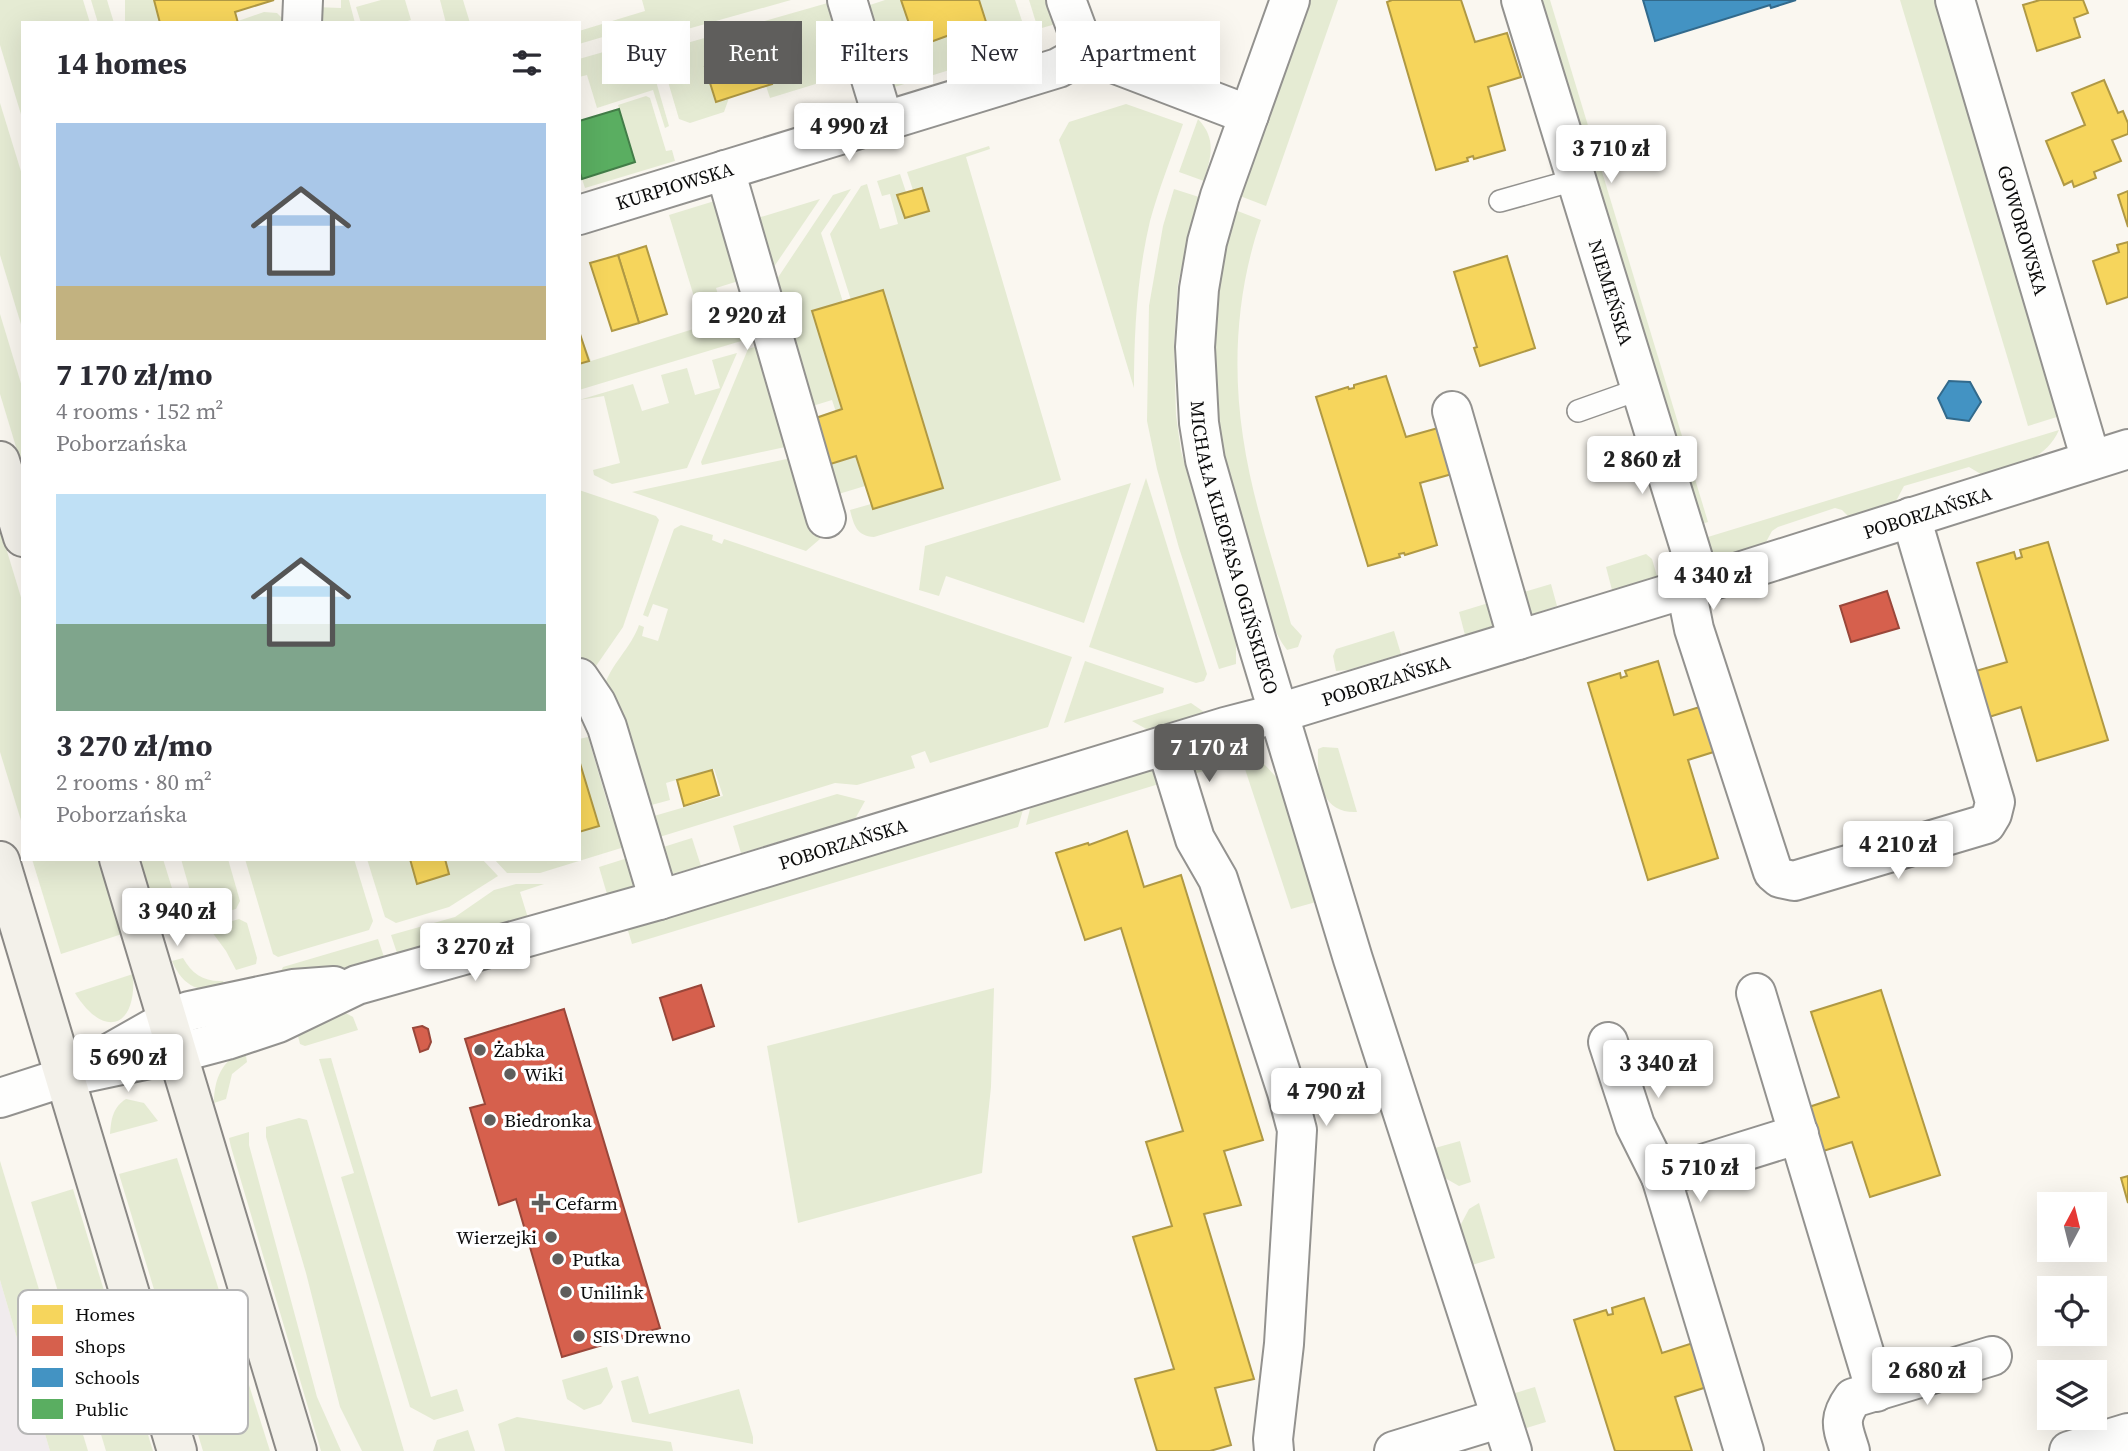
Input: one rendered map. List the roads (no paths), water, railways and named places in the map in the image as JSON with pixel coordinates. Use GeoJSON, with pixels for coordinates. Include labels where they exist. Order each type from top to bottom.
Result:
{"type":"FeatureCollection","features":[{"type":"Feature","properties":{"kind":"main road"},"geometry":{"type":"LineString","coordinates":[[0,461],[21,530]]}},
{"type":"Feature","properties":{"kind":"main road"},"geometry":{"type":"LineString","coordinates":[[0,861],[129,1290]]}},
{"type":"Feature","properties":{"kind":"main road"},"geometry":{"type":"LineString","coordinates":[[120,861],[297,1451]]}},
{"type":"Feature","properties":{"kind":"main road"},"geometry":{"type":"LineString","coordinates":[[172,1434],[177,1451]]}},
{"type":"Feature","properties":{"kind":"street"},"geometry":{"type":"LineString","coordinates":[[302,21],[303,0]]}},
{"type":"Feature","properties":{"kind":"street"},"geometry":{"type":"LineString","coordinates":[[847,0],[884,122]]}},
{"type":"Feature","properties":{"kind":"street"},"geometry":{"type":"LineString","coordinates":[[1066,0],[1073,21]]}},
{"type":"Feature","properties":{"kind":"street","name":"MICHAŁA KLEOFASA OGIŃSKIEGO"},"geometry":{"type":"LineString","coordinates":[[1290,0],[1220,196],[1207,242],[1199,289],[1196,388],[1205,460],[1353,959],[1506,1434]]}},
{"type":"Feature","properties":{"kind":"street","name":"NIEMEŃSKA"},"geometry":{"type":"LineString","coordinates":[[1521,0],[1578,179],[1640,389],[1694,587],[1694,629],[1773,872],[1780,878],[1794,881],[1986,824],[1992,814],[1995,802],[1912,517]]}},
{"type":"Feature","properties":{"kind":"street","name":"GOWOROWSKA"},"geometry":{"type":"LineString","coordinates":[[1955,0],[2091,460]]}},
{"type":"Feature","properties":{"kind":"street","name":"KURPIOWSKA"},"geometry":{"type":"LineString","coordinates":[[581,214],[1056,69]]}},
{"type":"Feature","properties":{"kind":"street"},"geometry":{"type":"LineString","coordinates":[[1166,84],[1249,115]]}},
{"type":"Feature","properties":{"kind":"street"},"geometry":{"type":"LineString","coordinates":[[725,170],[826,518]]}},
{"type":"Feature","properties":{"kind":"street"},"geometry":{"type":"LineString","coordinates":[[1452,411],[1518,640]]}},
{"type":"Feature","properties":{"kind":"street","name":"POBORZAŃSKA"},"geometry":{"type":"LineString","coordinates":[[0,1098],[173,1037],[278,1023],[358,985],[659,900],[1279,713],[1694,587],[2128,449]]}},
{"type":"Feature","properties":{"kind":"street"},"geometry":{"type":"LineString","coordinates":[[581,681],[596,703],[607,727],[659,900]]}},
{"type":"Feature","properties":{"kind":"street"},"geometry":{"type":"LineString","coordinates":[[1166,746],[1195,839],[1218,879],[1297,1130],[1284,1344],[1273,1439],[1274,1451]]}},
{"type":"Feature","properties":{"kind":"street"},"geometry":{"type":"LineString","coordinates":[[1756,993],[1876,1392]]}},
{"type":"Feature","properties":{"kind":"street"},"geometry":{"type":"LineString","coordinates":[[1608,1042],[1635,1125],[1661,1177],[1744,1451]]}},
{"type":"Feature","properties":{"kind":"street"},"geometry":{"type":"LineString","coordinates":[[1661,1177],[1799,1134]]}},
{"type":"Feature","properties":{"kind":"street"},"geometry":{"type":"LineString","coordinates":[[1850,1451],[1842,1422],[1844,1411],[1853,1398],[1992,1356]]}},
{"type":"Feature","properties":{"kind":"street"},"geometry":{"type":"LineString","coordinates":[[2069,1451],[2128,1433]]}},
{"type":"Feature","properties":{"kind":"street"},"geometry":{"type":"LineString","coordinates":[[1395,1451],[1506,1434]]}},
{"type":"Feature","properties":{"kind":"lane"},"geometry":{"type":"LineString","coordinates":[[1500,201],[1578,179]]}},
{"type":"Feature","properties":{"kind":"lane"},"geometry":{"type":"LineString","coordinates":[[1578,411],[1640,389]]}},
{"type":"Feature","properties":{"kind":"place","name":"Żabka"},"geometry":{"type":"Point","coordinates":[480,1050]}},
{"type":"Feature","properties":{"kind":"place","name":"Wiki"},"geometry":{"type":"Point","coordinates":[510,1074]}},
{"type":"Feature","properties":{"kind":"place","name":"Biedronka"},"geometry":{"type":"Point","coordinates":[490,1120]}},
{"type":"Feature","properties":{"kind":"place","name":"Cefarm"},"geometry":{"type":"Point","coordinates":[541,1203]}},
{"type":"Feature","properties":{"kind":"place","name":"Wierzejki"},"geometry":{"type":"Point","coordinates":[551,1237]}},
{"type":"Feature","properties":{"kind":"place","name":"Putka"},"geometry":{"type":"Point","coordinates":[558,1259]}},
{"type":"Feature","properties":{"kind":"place","name":"Unilink"},"geometry":{"type":"Point","coordinates":[566,1292]}},
{"type":"Feature","properties":{"kind":"place","name":"SIS Drewno"},"geometry":{"type":"Point","coordinates":[579,1336]}}]}
